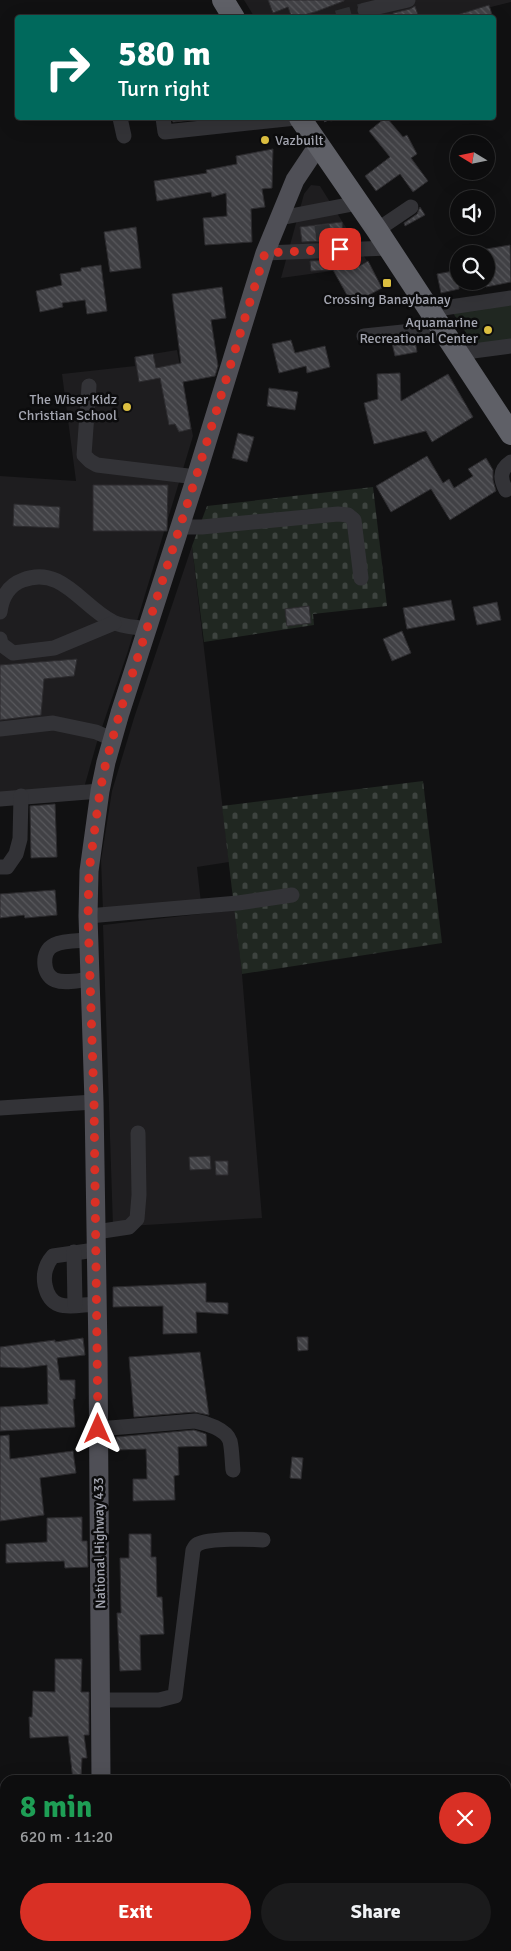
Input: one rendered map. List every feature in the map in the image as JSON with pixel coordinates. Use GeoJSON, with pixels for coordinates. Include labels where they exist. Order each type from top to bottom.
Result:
{"type":"FeatureCollection","features":[{"type":"Feature","properties":{"kind":"highway"},"geometry":{"type":"LineString","coordinates":[[223,0],[232,15]]}},
{"type":"Feature","properties":{"kind":"highway"},"geometry":{"type":"LineString","coordinates":[[301,120],[461,356],[503,410],[511,434]]}},
{"type":"Feature","properties":{"kind":"main road","name":"National Highway 433"},"geometry":{"type":"LineString","coordinates":[[101,1775],[96,1241],[88,916],[89,871],[100,791],[112,739],[265,253],[295,180],[319,144]]}},
{"type":"Feature","properties":{"kind":"street"},"geometry":{"type":"LineString","coordinates":[[365,10],[408,0]]}},
{"type":"Feature","properties":{"kind":"street"},"geometry":{"type":"LineString","coordinates":[[120,120],[124,136]]}},
{"type":"Feature","properties":{"kind":"street"},"geometry":{"type":"LineString","coordinates":[[163,120],[165,132],[277,120]]}},
{"type":"Feature","properties":{"kind":"street"},"geometry":{"type":"LineString","coordinates":[[280,218],[321,218],[358,203]]}},
{"type":"Feature","properties":{"kind":"street"},"geometry":{"type":"LineString","coordinates":[[265,253],[383,239],[411,207]]}},
{"type":"Feature","properties":{"kind":"street"},"geometry":{"type":"LineString","coordinates":[[364,336],[436,319],[511,298]]}},
{"type":"Feature","properties":{"kind":"street"},"geometry":{"type":"LineString","coordinates":[[461,356],[473,351],[511,346]]}},
{"type":"Feature","properties":{"kind":"street"},"geometry":{"type":"LineString","coordinates":[[89,386],[84,454],[90,461],[97,465],[196,477]]}},
{"type":"Feature","properties":{"kind":"street"},"geometry":{"type":"LineString","coordinates":[[506,490],[501,475],[506,466],[511,462]]}},
{"type":"Feature","properties":{"kind":"street"},"geometry":{"type":"LineString","coordinates":[[180,527],[202,527],[338,514],[348,515],[354,520],[361,578]]}},
{"type":"Feature","properties":{"kind":"street"},"geometry":{"type":"LineString","coordinates":[[0,612],[2,599],[15,583],[30,577],[49,576],[63,583],[94,610],[114,623],[147,630]]}},
{"type":"Feature","properties":{"kind":"street"},"geometry":{"type":"LineString","coordinates":[[0,639],[1,644],[13,653],[54,648],[114,623]]}},
{"type":"Feature","properties":{"kind":"street"},"geometry":{"type":"LineString","coordinates":[[0,729],[53,723],[96,732],[112,739]]}},
{"type":"Feature","properties":{"kind":"street"},"geometry":{"type":"LineString","coordinates":[[0,799],[100,791]]}},
{"type":"Feature","properties":{"kind":"street"},"geometry":{"type":"LineString","coordinates":[[0,867],[7,867],[16,854],[20,839],[21,796]]}},
{"type":"Feature","properties":{"kind":"street"},"geometry":{"type":"LineString","coordinates":[[88,916],[238,903],[292,895]]}},
{"type":"Feature","properties":{"kind":"street"},"geometry":{"type":"LineString","coordinates":[[89,940],[62,942],[51,946],[46,953],[44,964],[47,975],[55,980],[64,982],[90,980]]}},
{"type":"Feature","properties":{"kind":"street"},"geometry":{"type":"LineString","coordinates":[[0,1108],[94,1102]]}},
{"type":"Feature","properties":{"kind":"street"},"geometry":{"type":"LineString","coordinates":[[96,1304],[62,1306],[52,1303],[48,1296],[44,1279],[46,1264],[53,1256],[74,1252],[129,1227],[137,1219],[139,1196],[138,1133]]}},
{"type":"Feature","properties":{"kind":"street"},"geometry":{"type":"LineString","coordinates":[[74,1252],[76,1305]]}},
{"type":"Feature","properties":{"kind":"street"},"geometry":{"type":"LineString","coordinates":[[98,1429],[195,1421],[206,1423],[223,1432],[230,1439],[233,1470]]}},
{"type":"Feature","properties":{"kind":"street"},"geometry":{"type":"LineString","coordinates":[[101,1700],[167,1699],[175,1696],[193,1550],[197,1545],[207,1542],[263,1540]]}},
{"type":"Feature","properties":{"kind":"shaded area"},"geometry":{"type":"Polygon","coordinates":[[[244,0],[511,0],[511,2],[459,15],[253,15],[244,0]]]}},
{"type":"Feature","properties":{"kind":"shaded area"},"geometry":{"type":"Polygon","coordinates":[[[311,185],[320,186],[367,261],[354,268],[281,278],[304,194],[311,185]]]}},
{"type":"Feature","properties":{"kind":"shaded area"},"geometry":{"type":"Polygon","coordinates":[[[177,350],[193,436],[128,651],[97,742],[84,788],[0,793],[0,476],[76,481],[62,374],[135,366],[134,357],[177,350]]]}},
{"type":"Feature","properties":{"kind":"shaded area"},"geometry":{"type":"Polygon","coordinates":[[[192,546],[229,862],[197,867],[201,903],[103,911],[101,860],[112,791],[134,718],[192,546]]]}},
{"type":"Feature","properties":{"kind":"shaded area"},"geometry":{"type":"Polygon","coordinates":[[[235,910],[262,1218],[113,1227],[103,925],[235,910]]]}},
{"type":"Feature","properties":{"kind":"green space","name":"Aquamarine Recreational Center"},"geometry":{"type":"Polygon","coordinates":[[[511,302],[511,350],[480,354],[451,310],[511,302]]]}},
{"type":"Feature","properties":{"kind":"green space"},"geometry":{"type":"Polygon","coordinates":[[[373,487],[387,606],[313,614],[314,625],[204,642],[192,546],[207,506],[373,487]]]}},
{"type":"Feature","properties":{"kind":"green space"},"geometry":{"type":"Polygon","coordinates":[[[423,781],[442,943],[242,974],[222,806],[423,781]]]}},
{"type":"Feature","properties":{"kind":"building"},"geometry":{"type":"Polygon","coordinates":[[[268,0],[344,0],[304,15],[291,15],[288,7],[273,13],[268,0]]]}},
{"type":"Feature","properties":{"kind":"building"},"geometry":{"type":"Polygon","coordinates":[[[489,5],[492,15],[457,15],[489,5]]]}},
{"type":"Feature","properties":{"kind":"building"},"geometry":{"type":"Polygon","coordinates":[[[415,6],[418,15],[393,15],[393,13],[415,6]]]}},
{"type":"Feature","properties":{"kind":"building"},"geometry":{"type":"Polygon","coordinates":[[[172,120],[192,120],[173,122],[172,120]]]}},
{"type":"Feature","properties":{"kind":"building"},"geometry":{"type":"Polygon","coordinates":[[[383,120],[389,120],[403,137],[407,135],[417,154],[411,158],[428,181],[413,192],[400,174],[376,191],[365,176],[390,157],[369,131],[383,120]]]}},
{"type":"Feature","properties":{"kind":"building"},"geometry":{"type":"Polygon","coordinates":[[[273,149],[272,188],[262,189],[265,207],[251,209],[252,242],[205,245],[203,218],[227,216],[226,193],[212,197],[211,192],[157,201],[154,181],[207,173],[206,170],[237,164],[236,156],[273,149]]]}},
{"type":"Feature","properties":{"kind":"building"},"geometry":{"type":"Polygon","coordinates":[[[420,207],[425,215],[405,226],[404,223],[417,214],[420,207]]]}},
{"type":"Feature","properties":{"kind":"building"},"geometry":{"type":"Polygon","coordinates":[[[342,222],[344,240],[302,242],[300,227],[342,222]]]}},
{"type":"Feature","properties":{"kind":"building"},"geometry":{"type":"Polygon","coordinates":[[[136,227],[141,268],[110,272],[104,232],[136,227]]]}},
{"type":"Feature","properties":{"kind":"building"},"geometry":{"type":"Polygon","coordinates":[[[510,245],[511,282],[495,285],[495,248],[510,245]]]}},
{"type":"Feature","properties":{"kind":"building"},"geometry":{"type":"Polygon","coordinates":[[[353,259],[354,269],[368,261],[382,288],[352,304],[333,270],[311,271],[310,261],[353,259]]]}},
{"type":"Feature","properties":{"kind":"building"},"geometry":{"type":"Polygon","coordinates":[[[101,265],[107,311],[87,314],[85,300],[62,303],[63,307],[40,312],[36,291],[62,285],[60,274],[81,271],[81,268],[101,265]]]}},
{"type":"Feature","properties":{"kind":"building"},"geometry":{"type":"Polygon","coordinates":[[[450,272],[450,290],[454,290],[441,293],[437,274],[450,272]]]}},
{"type":"Feature","properties":{"kind":"building"},"geometry":{"type":"Polygon","coordinates":[[[222,287],[226,318],[211,320],[218,366],[215,376],[183,382],[191,429],[179,432],[175,424],[169,425],[160,378],[139,382],[135,357],[153,354],[156,368],[181,363],[172,294],[222,287]]]}},
{"type":"Feature","properties":{"kind":"building"},"geometry":{"type":"Polygon","coordinates":[[[291,340],[295,353],[325,346],[330,367],[307,373],[306,366],[279,373],[272,344],[291,340]]]}},
{"type":"Feature","properties":{"kind":"building"},"geometry":{"type":"Polygon","coordinates":[[[415,340],[417,352],[395,356],[392,343],[415,340]]]}},
{"type":"Feature","properties":{"kind":"building"},"geometry":{"type":"Polygon","coordinates":[[[400,373],[401,401],[448,374],[473,417],[432,442],[426,431],[374,444],[364,403],[378,399],[377,374],[400,373]]]}},
{"type":"Feature","properties":{"kind":"building"},"geometry":{"type":"Polygon","coordinates":[[[269,388],[298,392],[295,410],[267,406],[269,388]]]}},
{"type":"Feature","properties":{"kind":"building"},"geometry":{"type":"Polygon","coordinates":[[[238,433],[254,437],[247,462],[232,458],[238,433]]]}},
{"type":"Feature","properties":{"kind":"building"},"geometry":{"type":"Polygon","coordinates":[[[427,456],[443,483],[449,479],[454,488],[473,476],[468,469],[486,458],[493,470],[496,491],[450,520],[431,489],[391,512],[376,486],[427,456]]]}},
{"type":"Feature","properties":{"kind":"building"},"geometry":{"type":"Polygon","coordinates":[[[93,485],[168,485],[167,531],[93,531],[93,485]]]}},
{"type":"Feature","properties":{"kind":"building"},"geometry":{"type":"Polygon","coordinates":[[[14,504],[60,507],[59,528],[13,526],[14,504]]]}},
{"type":"Feature","properties":{"kind":"building"},"geometry":{"type":"Polygon","coordinates":[[[451,600],[455,620],[407,629],[403,608],[451,600]]]}},
{"type":"Feature","properties":{"kind":"building"},"geometry":{"type":"Polygon","coordinates":[[[497,602],[501,620],[477,625],[473,607],[497,602]]]}},
{"type":"Feature","properties":{"kind":"building"},"geometry":{"type":"Polygon","coordinates":[[[309,606],[311,623],[287,626],[285,609],[309,606]]]}},
{"type":"Feature","properties":{"kind":"building"},"geometry":{"type":"Polygon","coordinates":[[[402,631],[411,653],[392,661],[383,639],[402,631]]]}},
{"type":"Feature","properties":{"kind":"building"},"geometry":{"type":"Polygon","coordinates":[[[77,659],[74,676],[44,679],[41,715],[0,720],[0,665],[77,659]]]}},
{"type":"Feature","properties":{"kind":"building"},"geometry":{"type":"Polygon","coordinates":[[[55,804],[57,857],[31,858],[30,806],[55,804]]]}},
{"type":"Feature","properties":{"kind":"building"},"geometry":{"type":"Polygon","coordinates":[[[55,890],[57,915],[25,918],[24,915],[0,918],[0,894],[55,890]]]}},
{"type":"Feature","properties":{"kind":"building"},"geometry":{"type":"Polygon","coordinates":[[[210,1156],[211,1169],[190,1170],[189,1157],[210,1156]]]}},
{"type":"Feature","properties":{"kind":"building"},"geometry":{"type":"Polygon","coordinates":[[[215,1161],[228,1161],[228,1175],[216,1175],[215,1161]]]}},
{"type":"Feature","properties":{"kind":"building"},"geometry":{"type":"Polygon","coordinates":[[[206,1283],[206,1302],[228,1303],[228,1314],[196,1312],[197,1333],[163,1334],[163,1306],[113,1307],[113,1287],[206,1283]]]}},
{"type":"Feature","properties":{"kind":"building"},"geometry":{"type":"Polygon","coordinates":[[[297,1337],[308,1337],[308,1350],[298,1351],[297,1337]]]}},
{"type":"Feature","properties":{"kind":"building"},"geometry":{"type":"Polygon","coordinates":[[[83,1338],[85,1355],[57,1358],[60,1380],[75,1380],[75,1399],[73,1399],[75,1427],[0,1431],[0,1407],[48,1404],[47,1365],[23,1368],[0,1367],[0,1347],[83,1338]]]}},
{"type":"Feature","properties":{"kind":"building"},"geometry":{"type":"Polygon","coordinates":[[[200,1352],[209,1415],[194,1412],[134,1417],[129,1357],[200,1352]]]}},
{"type":"Feature","properties":{"kind":"building"},"geometry":{"type":"Polygon","coordinates":[[[194,1430],[206,1434],[207,1446],[178,1447],[179,1475],[174,1476],[175,1500],[133,1501],[133,1479],[147,1479],[146,1449],[117,1450],[116,1437],[194,1430]]]}},
{"type":"Feature","properties":{"kind":"building"},"geometry":{"type":"Polygon","coordinates":[[[9,1435],[10,1459],[73,1451],[76,1473],[40,1478],[44,1515],[0,1521],[0,1436],[9,1435]]]}},
{"type":"Feature","properties":{"kind":"building"},"geometry":{"type":"Polygon","coordinates":[[[292,1457],[303,1458],[301,1479],[290,1478],[292,1457]]]}},
{"type":"Feature","properties":{"kind":"building"},"geometry":{"type":"Polygon","coordinates":[[[82,1517],[82,1541],[87,1541],[88,1567],[65,1568],[64,1561],[6,1563],[6,1544],[47,1542],[47,1518],[82,1517]]]}},
{"type":"Feature","properties":{"kind":"building"},"geometry":{"type":"Polygon","coordinates":[[[129,1534],[151,1534],[151,1557],[156,1557],[157,1597],[162,1597],[164,1634],[140,1635],[141,1670],[120,1671],[117,1613],[121,1613],[120,1558],[129,1558],[129,1534]]]}},
{"type":"Feature","properties":{"kind":"building"},"geometry":{"type":"Polygon","coordinates":[[[55,1659],[82,1659],[81,1692],[89,1692],[89,1735],[84,1735],[87,1758],[82,1758],[81,1775],[72,1775],[68,1736],[30,1738],[29,1717],[32,1717],[33,1691],[55,1692],[55,1659]]]}},
{"type":"Feature","properties":{"kind":"tunnel"},"geometry":{"type":"LineString","coordinates":[[348,15],[365,10]]}},
{"type":"Feature","properties":{"kind":"tunnel"},"geometry":{"type":"LineString","coordinates":[[322,225],[324,240]]}},
{"type":"Feature","properties":{"kind":"place","name":"Vazbuilt"},"geometry":{"type":"Point","coordinates":[265,140]}},
{"type":"Feature","properties":{"kind":"place","name":"Crossing Banaybanay"},"geometry":{"type":"Point","coordinates":[387,283]}},
{"type":"Feature","properties":{"kind":"place","name":"Aquamarine Recreational Center"},"geometry":{"type":"Point","coordinates":[488,330]}},
{"type":"Feature","properties":{"kind":"place","name":"The Wiser Kidz Christian School"},"geometry":{"type":"Point","coordinates":[127,407]}},
{"type":"Feature","properties":{"kind":"route"},"geometry":{"type":"LineString","coordinates":[[98,1429],[94,1102],[88,916],[89,871],[100,791],[120,712],[196,477],[265,253],[340,249]]}}]}
